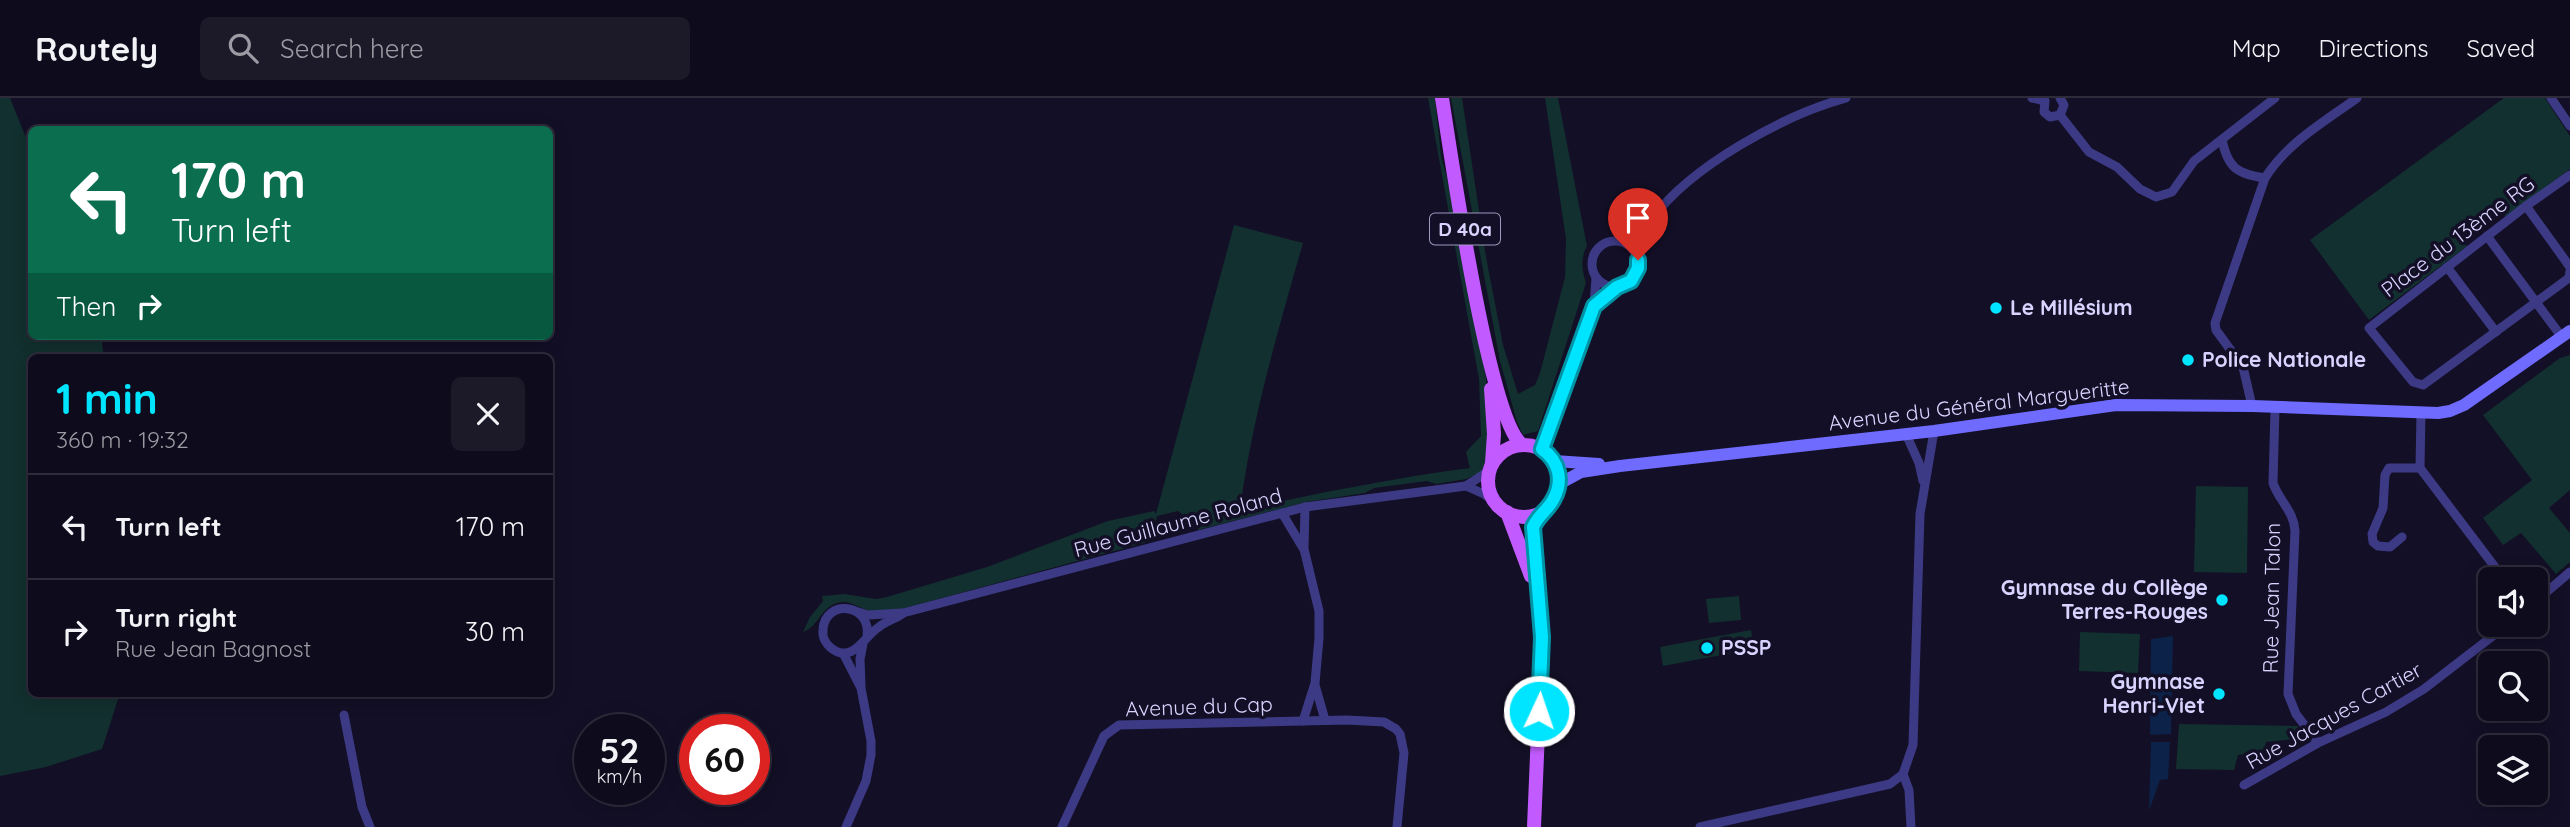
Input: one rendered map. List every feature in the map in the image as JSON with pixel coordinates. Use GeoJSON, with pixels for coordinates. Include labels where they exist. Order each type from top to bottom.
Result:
{"type":"FeatureCollection","features":[{"type":"Feature","properties":{"kind":"main road","name":"D 40a"},"geometry":{"type":"LineString","coordinates":[[1441,98],[1489,360],[1506,419],[1515,439],[1522,445]]}},
{"type":"Feature","properties":{"kind":"main road","name":"D 40a"},"geometry":{"type":"LineString","coordinates":[[1489,360],[1494,434],[1491,467]]}},
{"type":"Feature","properties":{"kind":"main road"},"geometry":{"type":"LineString","coordinates":[[1534,827],[1542,637],[1533,527],[1539,514],[1553,501],[1559,484],[1558,468],[1542,449],[1522,445],[1506,449],[1491,467],[1488,481],[1494,501],[1507,512],[1518,516],[1539,514]]}},
{"type":"Feature","properties":{"kind":"main road"},"geometry":{"type":"LineString","coordinates":[[1507,512],[1537,595]]}},
{"type":"Feature","properties":{"kind":"street"},"geometry":{"type":"LineString","coordinates":[[1594,306],[1617,287],[1631,281],[1638,268],[1636,253],[1652,220],[1674,195],[1708,166],[1751,139],[1799,114],[1846,98]]}},
{"type":"Feature","properties":{"kind":"street"},"geometry":{"type":"LineString","coordinates":[[2032,98],[2046,99],[2043,108],[2047,115],[2060,115]]}},
{"type":"Feature","properties":{"kind":"street"},"geometry":{"type":"LineString","coordinates":[[2060,98],[2064,105],[2060,115]]}},
{"type":"Feature","properties":{"kind":"street"},"geometry":{"type":"LineString","coordinates":[[2060,115],[2089,152],[2116,167],[2140,189],[2156,197],[2172,192],[2194,161],[2275,98]]}},
{"type":"Feature","properties":{"kind":"street"},"geometry":{"type":"LineString","coordinates":[[2252,406],[2243,367],[2216,331],[2215,323],[2265,178],[2283,152],[2357,98]]}},
{"type":"Feature","properties":{"kind":"street"},"geometry":{"type":"LineString","coordinates":[[2551,98],[2570,126]]}},
{"type":"Feature","properties":{"kind":"street"},"geometry":{"type":"LineString","coordinates":[[2222,140],[2225,154],[2233,168],[2247,175],[2265,178]]}},
{"type":"Feature","properties":{"kind":"street","name":"Place du 13ème RG"},"geometry":{"type":"LineString","coordinates":[[2496,332],[2423,385],[2413,382],[2369,328],[2570,175]]}},
{"type":"Feature","properties":{"kind":"street"},"geometry":{"type":"LineString","coordinates":[[2447,267],[2496,332],[2569,278],[2570,269],[2526,206]]}},
{"type":"Feature","properties":{"kind":"street"},"geometry":{"type":"LineString","coordinates":[[1542,449],[1594,306],[1596,278],[1591,264],[1596,249],[1652,220]]}},
{"type":"Feature","properties":{"kind":"street"},"geometry":{"type":"LineString","coordinates":[[2487,236],[2536,302],[2565,333]]}},
{"type":"Feature","properties":{"kind":"street"},"geometry":{"type":"LineString","coordinates":[[1617,240],[1624,242],[1636,253]]}},
{"type":"Feature","properties":{"kind":"street"},"geometry":{"type":"LineString","coordinates":[[1596,278],[1602,284],[1617,287]]}},
{"type":"Feature","properties":{"kind":"street","name":"Avenue du Général Margueritte"},"geometry":{"type":"LineString","coordinates":[[1559,484],[1581,471],[1934,431],[2116,405],[2450,411],[2464,405],[2565,333]]}},
{"type":"Feature","properties":{"kind":"street","name":"Rue Jean Talon"},"geometry":{"type":"LineString","coordinates":[[2275,408],[2273,483],[2276,492],[2291,512],[2295,531],[2288,694],[2296,714],[2318,743]]}},
{"type":"Feature","properties":{"kind":"street"},"geometry":{"type":"LineString","coordinates":[[2421,412],[2420,468],[2494,567]]}},
{"type":"Feature","properties":{"kind":"street"},"geometry":{"type":"LineString","coordinates":[[1700,827],[1890,783],[1903,774],[1913,745],[1920,514],[1934,431]]}},
{"type":"Feature","properties":{"kind":"street"},"geometry":{"type":"LineString","coordinates":[[1906,434],[1919,463],[1924,486]]}},
{"type":"Feature","properties":{"kind":"street","name":"Avenue du Général Margueritte"},"geometry":{"type":"LineString","coordinates":[[1554,461],[1620,466]]}},
{"type":"Feature","properties":{"kind":"street"},"geometry":{"type":"LineString","coordinates":[[1491,467],[1466,486],[1494,501]]}},
{"type":"Feature","properties":{"kind":"street"},"geometry":{"type":"LineString","coordinates":[[2402,537],[2390,547],[2378,546],[2373,542],[2372,534],[2383,508],[2385,475],[2389,468],[2420,468]]}},
{"type":"Feature","properties":{"kind":"street","name":"Rue Guillaume Roland"},"geometry":{"type":"LineString","coordinates":[[858,612],[880,615],[903,613],[1305,507],[1466,486]]}},
{"type":"Feature","properties":{"kind":"street"},"geometry":{"type":"LineString","coordinates":[[1303,722],[1315,683],[1320,638],[1318,611],[1304,549],[1305,507]]}},
{"type":"Feature","properties":{"kind":"street"},"geometry":{"type":"LineString","coordinates":[[1282,513],[1304,549]]}},
{"type":"Feature","properties":{"kind":"street"},"geometry":{"type":"LineString","coordinates":[[2548,591],[2570,572]]}},
{"type":"Feature","properties":{"kind":"street"},"geometry":{"type":"LineString","coordinates":[[846,827],[866,782],[872,755],[871,731],[861,688],[860,659],[867,626],[858,612],[843,608],[830,614],[823,625],[823,635],[827,644],[843,653],[861,688]]}},
{"type":"Feature","properties":{"kind":"street","name":"Rue Guillaume Roland"},"geometry":{"type":"LineString","coordinates":[[865,641],[882,624],[903,613]]}},
{"type":"Feature","properties":{"kind":"street","name":"Rue Jacques Cartier"},"geometry":{"type":"LineString","coordinates":[[2244,785],[2318,743],[2386,712],[2424,690],[2492,637]]}},
{"type":"Feature","properties":{"kind":"street"},"geometry":{"type":"LineString","coordinates":[[843,653],[851,652],[865,641]]}},
{"type":"Feature","properties":{"kind":"street"},"geometry":{"type":"LineString","coordinates":[[1315,683],[1325,720]]}},
{"type":"Feature","properties":{"kind":"street"},"geometry":{"type":"LineString","coordinates":[[344,715],[361,803],[370,827]]}},
{"type":"Feature","properties":{"kind":"street","name":"Avenue du Cap"},"geometry":{"type":"LineString","coordinates":[[1062,827],[1104,736],[1119,725],[1325,720],[1384,722],[1396,729],[1404,743],[1397,827]]}},
{"type":"Feature","properties":{"kind":"street"},"geometry":{"type":"LineString","coordinates":[[1903,774],[1909,790],[1911,827]]}},
{"type":"Feature","properties":{"kind":"green space"},"geometry":{"type":"Polygon","coordinates":[[[0,98],[10,98],[28,143],[28,340],[102,340],[104,354],[28,354],[28,697],[119,697],[102,749],[46,767],[0,776],[0,98]]]}},
{"type":"Feature","properties":{"kind":"green space"},"geometry":{"type":"Polygon","coordinates":[[[1428,98],[1435,98],[1441,156],[1456,211],[1486,378],[1492,453],[1481,472],[1466,479],[1436,484],[1427,481],[1374,488],[1365,493],[1306,502],[1198,530],[1194,523],[1178,511],[1157,516],[1151,541],[898,610],[870,611],[847,602],[837,603],[803,632],[810,617],[823,601],[822,596],[844,594],[876,599],[887,597],[987,567],[1108,521],[1154,511],[1156,514],[1234,225],[1303,243],[1260,403],[1241,502],[1281,501],[1470,468],[1466,452],[1481,436],[1479,379],[1428,98]]]}},
{"type":"Feature","properties":{"kind":"green space"},"geometry":{"type":"Polygon","coordinates":[[[1451,98],[1462,98],[1486,257],[1503,345],[1518,394],[1535,385],[1540,373],[1565,277],[1566,239],[1545,98],[1558,98],[1587,246],[1582,264],[1586,283],[1538,431],[1523,435],[1500,361],[1451,98]]]}},
{"type":"Feature","properties":{"kind":"green space"},"geometry":{"type":"Polygon","coordinates":[[[2504,98],[2545,98],[2570,136],[2570,169],[2506,217],[2500,209],[2461,238],[2467,246],[2369,320],[2310,240],[2504,98]]]}},
{"type":"Feature","properties":{"kind":"green space"},"geometry":{"type":"Polygon","coordinates":[[[2570,355],[2570,490],[2549,508],[2570,533],[2570,562],[2556,574],[2521,533],[2503,545],[2483,518],[2532,480],[2483,415],[2560,358],[2570,355]]]}},
{"type":"Feature","properties":{"kind":"green space"},"geometry":{"type":"Polygon","coordinates":[[[2196,486],[2248,487],[2247,573],[2194,572],[2196,486]]]}},
{"type":"Feature","properties":{"kind":"green space"},"geometry":{"type":"Polygon","coordinates":[[[1739,596],[1741,620],[1709,623],[1706,599],[1739,596]]]}},
{"type":"Feature","properties":{"kind":"green space","name":"PSSP"},"geometry":{"type":"Polygon","coordinates":[[[1751,630],[1754,649],[1663,666],[1660,647],[1751,630]]]}},
{"type":"Feature","properties":{"kind":"green space"},"geometry":{"type":"Polygon","coordinates":[[[2080,632],[2140,634],[2138,673],[2079,671],[2080,632]]]}},
{"type":"Feature","properties":{"kind":"green space"},"geometry":{"type":"Polygon","coordinates":[[[2179,724],[2298,726],[2296,739],[2266,742],[2263,752],[2238,755],[2234,770],[2176,769],[2179,724]]]}},
{"type":"Feature","properties":{"kind":"water"},"geometry":{"type":"Polygon","coordinates":[[[2173,636],[2171,734],[2150,735],[2151,639],[2173,636]]]}},
{"type":"Feature","properties":{"kind":"water"},"geometry":{"type":"Polygon","coordinates":[[[2151,742],[2170,742],[2168,779],[2160,780],[2149,811],[2151,742]]]}},
{"type":"Feature","properties":{"kind":"place","name":"Le Millésium"},"geometry":{"type":"Point","coordinates":[1996,308]}},
{"type":"Feature","properties":{"kind":"place","name":"Police Nationale"},"geometry":{"type":"Point","coordinates":[2188,360]}},
{"type":"Feature","properties":{"kind":"place","name":"Gymnase du Collège Terres-Rouges"},"geometry":{"type":"Point","coordinates":[2222,600]}},
{"type":"Feature","properties":{"kind":"place","name":"PSSP"},"geometry":{"type":"Point","coordinates":[1707,648]}},
{"type":"Feature","properties":{"kind":"place","name":"Gymnase Henri-Viet"},"geometry":{"type":"Point","coordinates":[2219,694]}},
{"type":"Feature","properties":{"kind":"route"},"geometry":{"type":"LineString","coordinates":[[1539,711],[1542,637],[1533,527],[1539,514],[1553,501],[1559,484],[1558,468],[1549,454],[1542,449],[1594,306],[1617,287],[1631,281],[1638,268],[1638,260]]}}]}
